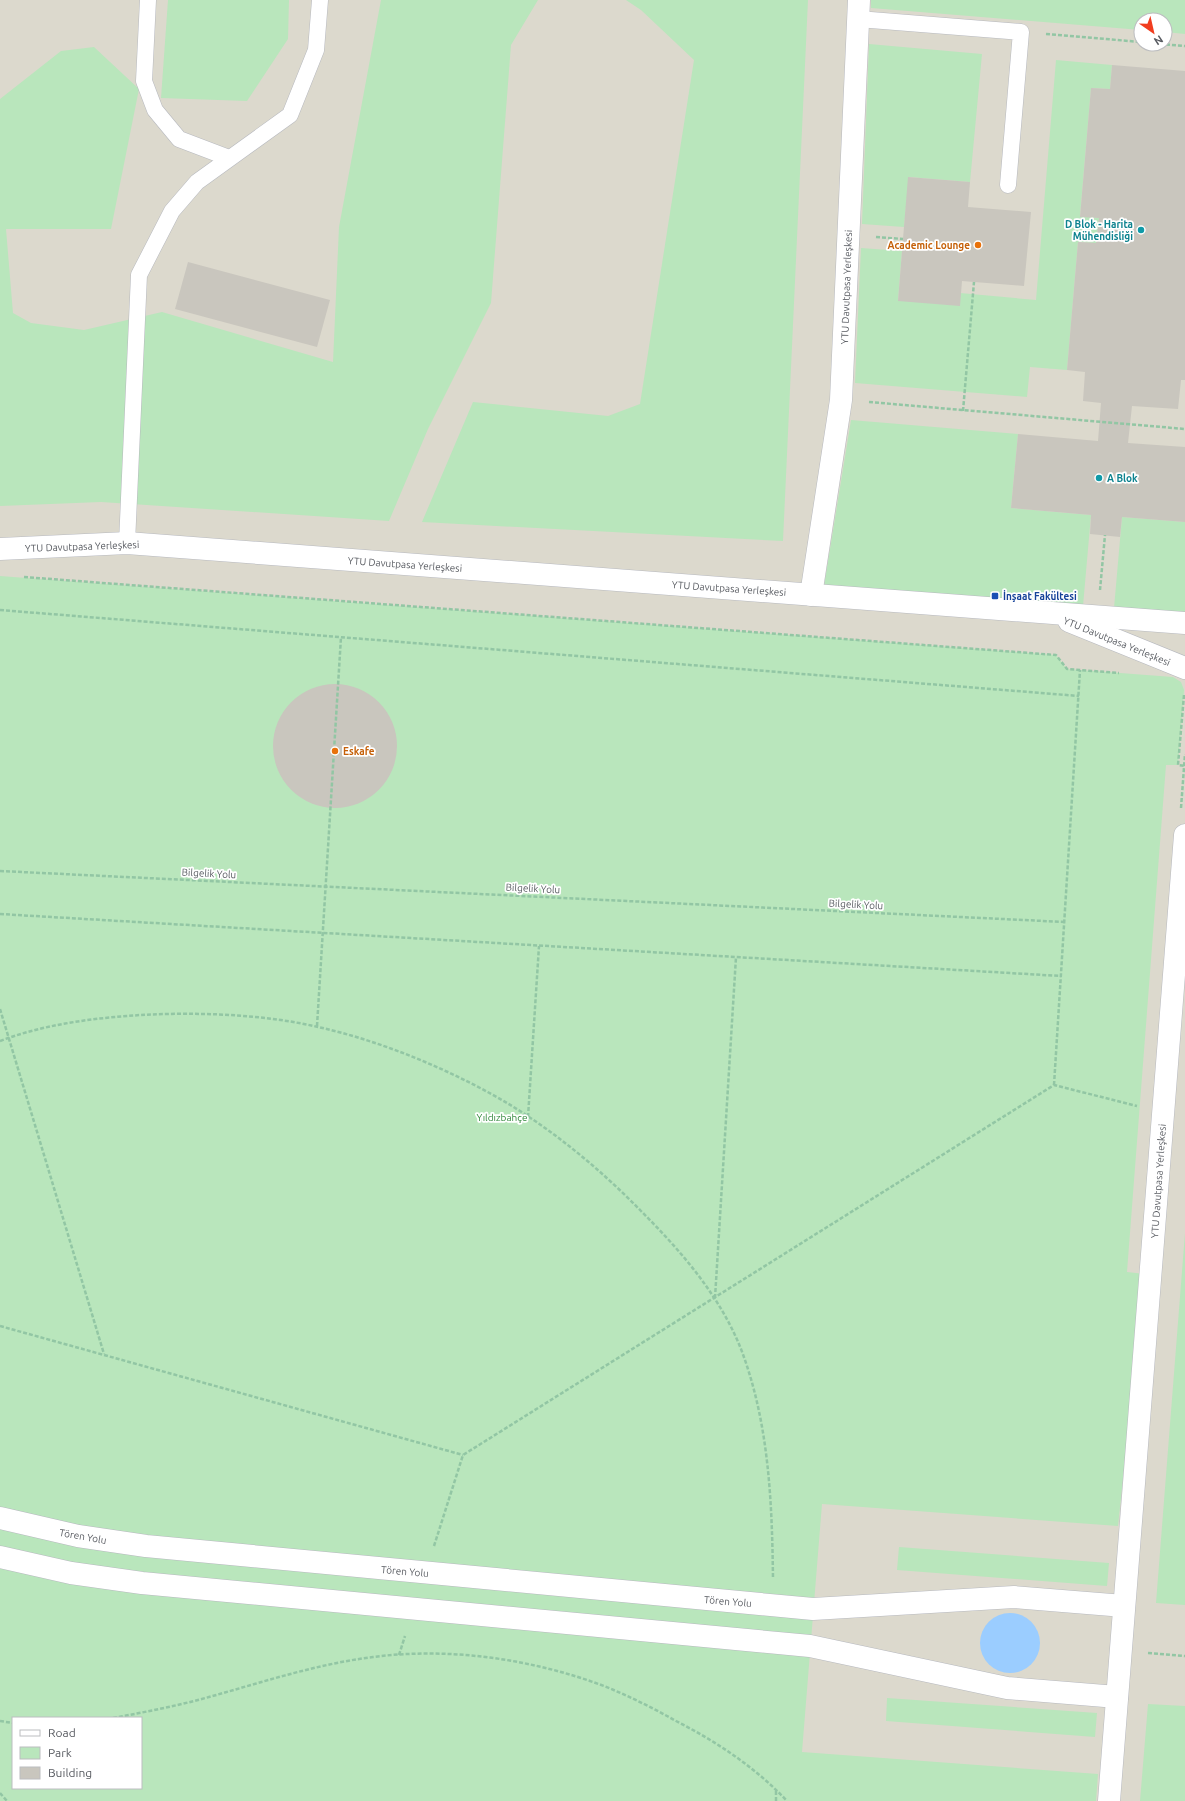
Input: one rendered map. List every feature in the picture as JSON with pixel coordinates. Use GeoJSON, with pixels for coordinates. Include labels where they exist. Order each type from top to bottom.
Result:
{"type":"FeatureCollection","features":[{"type":"Feature","properties":{"kind":"street","name":"YTU Davutpasa Yerleşkesi"},"geometry":{"type":"LineString","coordinates":[[811,595],[841,400],[859,9]]}},
{"type":"Feature","properties":{"kind":"street","name":"YTU Davutpasa Yerleşkesi"},"geometry":{"type":"LineString","coordinates":[[0,549],[127,543],[1185,623]]}},
{"type":"Feature","properties":{"kind":"street","name":"YTU Davutpasa Yerleşkesi"},"geometry":{"type":"LineString","coordinates":[[1049,613],[1185,668]]}},
{"type":"Feature","properties":{"kind":"street","name":"YTU Davutpasa Yerleşkesi"},"geometry":{"type":"LineString","coordinates":[[1109,1801],[1185,835]]}},
{"type":"Feature","properties":{"kind":"street","name":"Tören Yolu"},"geometry":{"type":"LineString","coordinates":[[0,1518],[78,1536],[146,1546],[813,1609],[1014,1597],[1124,1606]]}},
{"type":"Feature","properties":{"kind":"street"},"geometry":{"type":"LineString","coordinates":[[0,1557],[71,1573],[142,1584],[810,1646],[1007,1688],[1117,1697]]}},
{"type":"Feature","properties":{"kind":"lane"},"geometry":{"type":"LineString","coordinates":[[148,0],[144,81],[155,110],[179,139],[229,158]]}},
{"type":"Feature","properties":{"kind":"lane"},"geometry":{"type":"LineString","coordinates":[[127,543],[139,275],[172,211],[197,182],[290,114],[316,50],[320,0]]}},
{"type":"Feature","properties":{"kind":"lane"},"geometry":{"type":"LineString","coordinates":[[859,9],[1021,32],[1008,185]]}},
{"type":"Feature","properties":{"kind":"path"},"geometry":{"type":"LineString","coordinates":[[1021,32],[1133,41]]}},
{"type":"Feature","properties":{"kind":"path"},"geometry":{"type":"LineString","coordinates":[[1173,45],[1185,46]]}},
{"type":"Feature","properties":{"kind":"path"},"geometry":{"type":"LineString","coordinates":[[963,410],[974,282]]}},
{"type":"Feature","properties":{"kind":"path"},"geometry":{"type":"LineString","coordinates":[[841,400],[1185,429]]}},
{"type":"Feature","properties":{"kind":"path"},"geometry":{"type":"LineString","coordinates":[[1098,616],[1105,535]]}},
{"type":"Feature","properties":{"kind":"path"},"geometry":{"type":"LineString","coordinates":[[19,577],[1056,655],[1067,669],[1127,674]]}},
{"type":"Feature","properties":{"kind":"path"},"geometry":{"type":"LineString","coordinates":[[0,610],[1079,696]]}},
{"type":"Feature","properties":{"kind":"path"},"geometry":{"type":"LineString","coordinates":[[317,1026],[341,637]]}},
{"type":"Feature","properties":{"kind":"path"},"geometry":{"type":"LineString","coordinates":[[1054,1086],[1080,670]]}},
{"type":"Feature","properties":{"kind":"path"},"geometry":{"type":"LineString","coordinates":[[1184,690],[1178,765],[1185,766]]}},
{"type":"Feature","properties":{"kind":"path","name":"Bilgelik Yolu"},"geometry":{"type":"LineString","coordinates":[[0,870],[1065,922]]}},
{"type":"Feature","properties":{"kind":"path"},"geometry":{"type":"LineString","coordinates":[[0,914],[1061,976]]}},
{"type":"Feature","properties":{"kind":"path"},"geometry":{"type":"LineString","coordinates":[[528,1117],[539,946]]}},
{"type":"Feature","properties":{"kind":"path"},"geometry":{"type":"LineString","coordinates":[[715,1298],[736,957]]}},
{"type":"Feature","properties":{"kind":"path"},"geometry":{"type":"LineString","coordinates":[[0,1009],[104,1355]]}},
{"type":"Feature","properties":{"kind":"path"},"geometry":{"type":"LineString","coordinates":[[0,1041],[59,1025],[109,1017],[161,1014],[212,1014],[264,1018],[317,1026],[368,1041],[418,1059],[512,1106],[528,1117],[591,1165],[625,1195],[687,1261],[715,1298],[740,1348],[758,1404],[772,1505],[774,1605]]}},
{"type":"Feature","properties":{"kind":"path"},"geometry":{"type":"LineString","coordinates":[[0,1326],[463,1455],[1054,1086],[1163,1112]]}},
{"type":"Feature","properties":{"kind":"path"},"geometry":{"type":"LineString","coordinates":[[1121,1651],[1185,1656]]}},
{"type":"Feature","properties":{"kind":"path"},"geometry":{"type":"LineString","coordinates":[[118,1717],[207,1698],[315,1666],[373,1657],[435,1654],[494,1658],[553,1670],[604,1686],[654,1709],[726,1749],[748,1765],[787,1801]]}},
{"type":"Feature","properties":{"kind":"path"},"geometry":{"type":"LineString","coordinates":[[0,1721],[12,1723]]}},
{"type":"Feature","properties":{"kind":"path"},"geometry":{"type":"LineString","coordinates":[[776,1790],[776,1801]]}},
{"type":"Feature","properties":{"kind":"path"},"geometry":{"type":"LineString","coordinates":[[0,1793],[7,1801]]}},
{"type":"Feature","properties":{"kind":"shaded area"},"geometry":{"type":"Polygon","coordinates":[[[0,0],[1185,0],[1185,1801],[0,1801],[0,0]]]}},
{"type":"Feature","properties":{"kind":"green space"},"geometry":{"type":"Polygon","coordinates":[[[168,0],[289,0],[288,39],[247,101],[161,98],[168,0]]]}},
{"type":"Feature","properties":{"kind":"green space"},"geometry":{"type":"Polygon","coordinates":[[[381,0],[538,0],[511,45],[491,303],[428,429],[389,521],[101,502],[0,506],[0,99],[61,51],[94,47],[139,89],[111,229],[6,229],[13,313],[31,323],[84,330],[162,312],[333,362],[339,227],[381,0]]]}},
{"type":"Feature","properties":{"kind":"green space"},"geometry":{"type":"Polygon","coordinates":[[[626,0],[808,0],[783,541],[422,522],[473,402],[608,416],[640,404],[694,60],[641,10],[626,0]]]}},
{"type":"Feature","properties":{"kind":"green space"},"geometry":{"type":"Polygon","coordinates":[[[871,0],[1185,0],[1185,34],[1173,33],[1173,12],[1133,12],[1133,29],[871,8],[871,0]]]}},
{"type":"Feature","properties":{"kind":"green space"},"geometry":{"type":"Polygon","coordinates":[[[869,44],[982,54],[970,182],[909,177],[904,227],[862,224],[869,44]]]}},
{"type":"Feature","properties":{"kind":"green space"},"geometry":{"type":"Polygon","coordinates":[[[1056,60],[1112,65],[1110,89],[1091,88],[1080,216],[1099,218],[1096,243],[1078,242],[1067,370],[1030,367],[1027,397],[855,383],[861,248],[902,251],[898,301],[960,293],[1036,300],[1056,60]]]}},
{"type":"Feature","properties":{"kind":"green space"},"geometry":{"type":"Polygon","coordinates":[[[851,420],[1018,434],[1011,508],[1091,515],[1083,606],[824,586],[851,420]]]}},
{"type":"Feature","properties":{"kind":"green space"},"geometry":{"type":"Polygon","coordinates":[[[1122,517],[1185,522],[1185,614],[1114,608],[1122,517]]]}},
{"type":"Feature","properties":{"kind":"green space","name":"Yıldızbahçe"},"geometry":{"type":"Polygon","coordinates":[[[0,576],[1056,655],[1067,669],[1173,677],[1181,682],[1184,690],[1178,765],[1166,765],[1127,1272],[1145,1274],[1118,1526],[822,1504],[802,1752],[1098,1774],[1096,1801],[0,1801],[0,576]]]}},
{"type":"Feature","properties":{"kind":"green space"},"geometry":{"type":"Polygon","coordinates":[[[1185,1233],[1185,1605],[1156,1603],[1185,1233]]]}},
{"type":"Feature","properties":{"kind":"green space"},"geometry":{"type":"Polygon","coordinates":[[[899,1547],[1109,1563],[1107,1586],[897,1570],[899,1547]]]}},
{"type":"Feature","properties":{"kind":"green space"},"geometry":{"type":"Polygon","coordinates":[[[887,1698],[1097,1713],[1095,1737],[886,1721],[887,1698]]]}},
{"type":"Feature","properties":{"kind":"green space"},"geometry":{"type":"Polygon","coordinates":[[[1148,1704],[1185,1706],[1185,1801],[1140,1801],[1148,1704]]]}},
{"type":"Feature","properties":{"kind":"water"},"geometry":{"type":"Polygon","coordinates":[[[1010,1613],[1026,1618],[1031,1622],[1035,1627],[1040,1643],[1035,1659],[1031,1664],[1026,1668],[1010,1673],[994,1668],[989,1664],[985,1659],[980,1643],[985,1627],[989,1622],[994,1618],[1010,1613]]]}},
{"type":"Feature","properties":{"kind":"building","name":"D Blok - Harita Mühendisliği"},"geometry":{"type":"Polygon","coordinates":[[[1112,65],[1185,71],[1185,380],[1181,380],[1178,409],[1132,406],[1128,443],[1185,447],[1185,522],[1122,517],[1120,537],[1090,534],[1091,515],[1011,508],[1018,434],[1098,441],[1101,403],[1083,401],[1085,372],[1067,370],[1078,242],[1096,243],[1099,218],[1080,217],[1091,88],[1110,89],[1112,65]]]}},
{"type":"Feature","properties":{"kind":"building","name":"Academic Lounge"},"geometry":{"type":"Polygon","coordinates":[[[908,177],[970,182],[968,207],[1031,212],[1024,286],[962,281],[960,306],[898,301],[908,177]]]}},
{"type":"Feature","properties":{"kind":"building"},"geometry":{"type":"Polygon","coordinates":[[[188,262],[330,300],[317,347],[175,309],[188,262]]]}},
{"type":"Feature","properties":{"kind":"building","name":"Eskafe"},"geometry":{"type":"Polygon","coordinates":[[[335,684],[347,685],[359,689],[369,694],[379,702],[387,712],[392,722],[396,734],[396,758],[392,770],[387,780],[379,790],[369,798],[359,803],[347,807],[335,808],[323,807],[311,803],[301,798],[291,790],[283,780],[278,770],[274,758],[273,746],[274,734],[278,722],[283,712],[291,702],[301,694],[311,689],[323,685],[335,684]]]}},
{"type":"Feature","properties":{"kind":"place","name":"D Blok - Harita Mühendisliği"},"geometry":{"type":"Point","coordinates":[1141,230]}},
{"type":"Feature","properties":{"kind":"place","name":"Academic Lounge"},"geometry":{"type":"Point","coordinates":[978,245]}},
{"type":"Feature","properties":{"kind":"place","name":"A Blok"},"geometry":{"type":"Point","coordinates":[1099,478]}},
{"type":"Feature","properties":{"kind":"place","name":"İnşaat Fakültesi"},"geometry":{"type":"Point","coordinates":[995,596]}},
{"type":"Feature","properties":{"kind":"place","name":"Eskafe"},"geometry":{"type":"Point","coordinates":[335,751]}}]}
